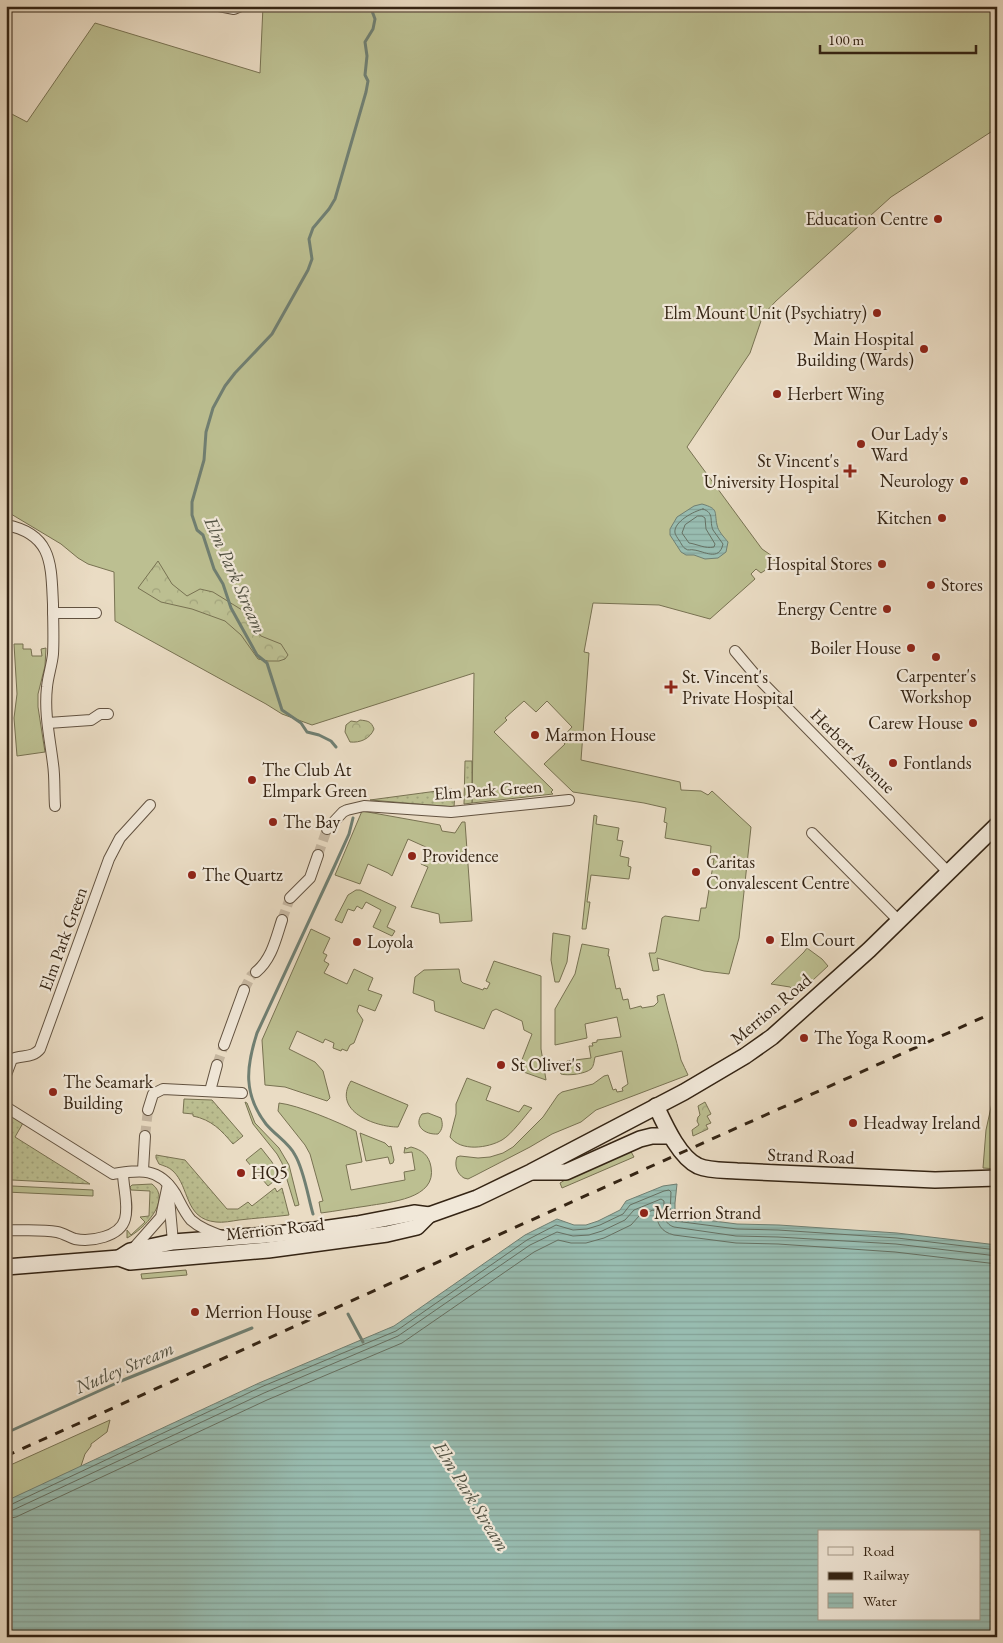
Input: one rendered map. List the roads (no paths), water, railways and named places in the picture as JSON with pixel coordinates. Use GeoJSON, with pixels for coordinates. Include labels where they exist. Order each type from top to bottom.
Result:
{"type":"FeatureCollection","features":[{"type":"Feature","properties":{"kind":"main road","name":"Merrion Road"},"geometry":{"type":"LineString","coordinates":[[125,1255],[130,1262],[268,1250],[387,1234],[417,1227],[429,1215],[477,1198],[532,1172],[714,1075],[772,1037],[899,921],[997,825]]}},
{"type":"Feature","properties":{"kind":"main road","name":"Strand Road"},"geometry":{"type":"LineString","coordinates":[[656,1106],[670,1136],[679,1148],[697,1165],[708,1169],[930,1180],[997,1178]]}},
{"type":"Feature","properties":{"kind":"main road","name":"Merrion Road"},"geometry":{"type":"LineString","coordinates":[[532,1172],[566,1172],[640,1139],[652,1136],[670,1136]]}},
{"type":"Feature","properties":{"kind":"main road","name":"Merrion Road"},"geometry":{"type":"LineString","coordinates":[[6,1267],[125,1255],[173,1242],[230,1238],[357,1224],[414,1213],[429,1215]]}},
{"type":"Feature","properties":{"kind":"main road"},"geometry":{"type":"LineString","coordinates":[[173,1242],[174,1258]]}},
{"type":"Feature","properties":{"kind":"street"},"geometry":{"type":"LineString","coordinates":[[219,6],[234,10],[242,6]]}},
{"type":"Feature","properties":{"kind":"street"},"geometry":{"type":"LineString","coordinates":[[6,525],[20,528],[30,533],[39,541],[47,551],[52,569],[53,654],[46,688],[48,723],[58,791],[54,806]]}},
{"type":"Feature","properties":{"kind":"street"},"geometry":{"type":"LineString","coordinates":[[53,613],[96,613]]}},
{"type":"Feature","properties":{"kind":"street","name":"Herbert Avenue"},"geometry":{"type":"LineString","coordinates":[[735,651],[763,683],[949,873]]}},
{"type":"Feature","properties":{"kind":"street"},"geometry":{"type":"LineString","coordinates":[[48,723],[91,720],[100,714],[108,714]]}},
{"type":"Feature","properties":{"kind":"street","name":"Elm Park Green"},"geometry":{"type":"LineString","coordinates":[[327,829],[343,812],[364,806],[451,812],[569,800]]}},
{"type":"Feature","properties":{"kind":"street","name":"Elm Park Green"},"geometry":{"type":"LineString","coordinates":[[6,1075],[12,1059],[36,1054],[40,1049],[109,859],[120,838],[150,806]]}},
{"type":"Feature","properties":{"kind":"street"},"geometry":{"type":"LineString","coordinates":[[812,833],[899,921]]}},
{"type":"Feature","properties":{"kind":"street"},"geometry":{"type":"LineString","coordinates":[[290,898],[310,878],[318,855]]}},
{"type":"Feature","properties":{"kind":"street"},"geometry":{"type":"LineString","coordinates":[[256,972],[264,965],[268,958],[282,920]]}},
{"type":"Feature","properties":{"kind":"street"},"geometry":{"type":"LineString","coordinates":[[224,1045],[244,990]]}},
{"type":"Feature","properties":{"kind":"street"},"geometry":{"type":"LineString","coordinates":[[210,1092],[218,1065]]}},
{"type":"Feature","properties":{"kind":"street"},"geometry":{"type":"LineString","coordinates":[[148,1110],[154,1094],[163,1089],[242,1093]]}},
{"type":"Feature","properties":{"kind":"street"},"geometry":{"type":"LineString","coordinates":[[6,1107],[113,1174],[143,1170],[157,1174],[168,1184],[173,1242]]}},
{"type":"Feature","properties":{"kind":"street"},"geometry":{"type":"LineString","coordinates":[[143,1170],[145,1136]]}},
{"type":"Feature","properties":{"kind":"street"},"geometry":{"type":"LineString","coordinates":[[6,1230],[58,1232],[75,1239],[92,1240],[105,1237],[120,1229],[125,1219],[123,1173]]}},
{"type":"Feature","properties":{"kind":"street"},"geometry":{"type":"LineString","coordinates":[[125,1255],[161,1217],[168,1184]]}},
{"type":"Feature","properties":{"kind":"street","name":"Merrion Road"},"geometry":{"type":"LineString","coordinates":[[168,1184],[192,1220],[204,1229],[230,1238]]}},
{"type":"Feature","properties":{"kind":"water"},"geometry":{"type":"Polygon","coordinates":[[[702,504],[711,507],[715,511],[717,525],[721,534],[728,542],[726,552],[718,558],[705,559],[694,555],[686,555],[681,552],[670,535],[670,529],[677,517],[694,506],[702,504]]]}},
{"type":"Feature","properties":{"kind":"water"},"geometry":{"type":"Polygon","coordinates":[[[677,1184],[675,1216],[737,1224],[897,1233],[997,1245],[997,1637],[6,1637],[6,1501],[259,1383],[394,1326],[525,1235],[557,1219],[574,1225],[586,1225],[620,1210],[626,1201],[663,1186],[677,1184]]]}},
{"type":"Feature","properties":{"kind":"waterway","name":"Elm Park Stream"},"geometry":{"type":"LineString","coordinates":[[336,747],[331,741],[307,732],[301,723],[282,710],[267,663],[257,655],[231,608],[223,584],[214,569],[203,535],[197,530],[192,515],[192,502],[204,460],[206,432],[213,408],[225,386],[235,373],[272,334],[308,270],[312,259],[309,239],[313,228],[335,199],[366,92],[368,81],[365,75],[367,56],[365,42],[373,29],[375,19],[372,11],[374,6]]}},
{"type":"Feature","properties":{"kind":"waterway","name":"Elm Park Stream"},"geometry":{"type":"LineString","coordinates":[[313,1214],[303,1176],[295,1155],[266,1124],[253,1102],[250,1091],[249,1069],[257,1033],[349,834],[353,818]]}},
{"type":"Feature","properties":{"kind":"waterway","name":"Elm Park Stream"},"geometry":{"type":"LineString","coordinates":[[348,1314],[363,1342]]}},
{"type":"Feature","properties":{"kind":"waterway","name":"Nutley Stream"},"geometry":{"type":"LineString","coordinates":[[6,1433],[121,1381],[252,1328]]}},
{"type":"Feature","properties":{"kind":"tunnel"},"geometry":{"type":"LineString","coordinates":[[318,855],[327,829]]}},
{"type":"Feature","properties":{"kind":"tunnel"},"geometry":{"type":"LineString","coordinates":[[282,920],[290,898]]}},
{"type":"Feature","properties":{"kind":"tunnel"},"geometry":{"type":"LineString","coordinates":[[244,990],[251,976],[256,972]]}},
{"type":"Feature","properties":{"kind":"tunnel"},"geometry":{"type":"LineString","coordinates":[[217,1065],[224,1045]]}},
{"type":"Feature","properties":{"kind":"tunnel"},"geometry":{"type":"LineString","coordinates":[[145,1136],[148,1110]]}},
{"type":"Feature","properties":{"kind":"railway"},"geometry":{"type":"LineString","coordinates":[[6,1456],[997,1011]]}},
{"type":"Feature","properties":{"kind":"place","name":"Education Centre"},"geometry":{"type":"Point","coordinates":[938,219]}},
{"type":"Feature","properties":{"kind":"place","name":"Elm Mount Unit (Psychiatry)"},"geometry":{"type":"Point","coordinates":[877,313]}},
{"type":"Feature","properties":{"kind":"place","name":"Main Hospital Building (Wards)"},"geometry":{"type":"Point","coordinates":[924,349]}},
{"type":"Feature","properties":{"kind":"place","name":"Herbert Wing"},"geometry":{"type":"Point","coordinates":[777,394]}},
{"type":"Feature","properties":{"kind":"place","name":"Our Lady's Ward"},"geometry":{"type":"Point","coordinates":[861,444]}},
{"type":"Feature","properties":{"kind":"place","name":"St Vincent's University Hospital"},"geometry":{"type":"Point","coordinates":[850,471]}},
{"type":"Feature","properties":{"kind":"place","name":"Neurology"},"geometry":{"type":"Point","coordinates":[964,481]}},
{"type":"Feature","properties":{"kind":"place","name":"Kitchen"},"geometry":{"type":"Point","coordinates":[942,518]}},
{"type":"Feature","properties":{"kind":"place","name":"Hospital Stores"},"geometry":{"type":"Point","coordinates":[882,564]}},
{"type":"Feature","properties":{"kind":"place","name":"Stores"},"geometry":{"type":"Point","coordinates":[931,585]}},
{"type":"Feature","properties":{"kind":"place","name":"Energy Centre"},"geometry":{"type":"Point","coordinates":[887,609]}},
{"type":"Feature","properties":{"kind":"place","name":"Boiler House"},"geometry":{"type":"Point","coordinates":[911,648]}},
{"type":"Feature","properties":{"kind":"place","name":"Carpenter's Workshop"},"geometry":{"type":"Point","coordinates":[936,657]}},
{"type":"Feature","properties":{"kind":"place","name":"St. Vincent's Private Hospital"},"geometry":{"type":"Point","coordinates":[671,687]}},
{"type":"Feature","properties":{"kind":"place","name":"Carew House"},"geometry":{"type":"Point","coordinates":[973,723]}},
{"type":"Feature","properties":{"kind":"place","name":"Marmon House"},"geometry":{"type":"Point","coordinates":[535,735]}},
{"type":"Feature","properties":{"kind":"place","name":"Fontlands"},"geometry":{"type":"Point","coordinates":[893,763]}},
{"type":"Feature","properties":{"kind":"place","name":"The Club At Elmpark Green"},"geometry":{"type":"Point","coordinates":[252,780]}},
{"type":"Feature","properties":{"kind":"place","name":"The Bay"},"geometry":{"type":"Point","coordinates":[273,822]}},
{"type":"Feature","properties":{"kind":"place","name":"Providence"},"geometry":{"type":"Point","coordinates":[412,856]}},
{"type":"Feature","properties":{"kind":"place","name":"Caritas Convalescent Centre"},"geometry":{"type":"Point","coordinates":[696,872]}},
{"type":"Feature","properties":{"kind":"place","name":"The Quartz"},"geometry":{"type":"Point","coordinates":[192,875]}},
{"type":"Feature","properties":{"kind":"place","name":"Elm Court"},"geometry":{"type":"Point","coordinates":[770,940]}},
{"type":"Feature","properties":{"kind":"place","name":"Loyola"},"geometry":{"type":"Point","coordinates":[357,942]}},
{"type":"Feature","properties":{"kind":"place","name":"The Yoga Room"},"geometry":{"type":"Point","coordinates":[804,1038]}},
{"type":"Feature","properties":{"kind":"place","name":"St Oliver's"},"geometry":{"type":"Point","coordinates":[501,1065]}},
{"type":"Feature","properties":{"kind":"place","name":"The Seamark Building"},"geometry":{"type":"Point","coordinates":[53,1092]}},
{"type":"Feature","properties":{"kind":"place","name":"Headway Ireland"},"geometry":{"type":"Point","coordinates":[853,1123]}},
{"type":"Feature","properties":{"kind":"place","name":"HQ5"},"geometry":{"type":"Point","coordinates":[241,1173]}},
{"type":"Feature","properties":{"kind":"place","name":"Merrion Strand"},"geometry":{"type":"Point","coordinates":[644,1213]}},
{"type":"Feature","properties":{"kind":"place","name":"Merrion House"},"geometry":{"type":"Point","coordinates":[195,1312]}}]}
